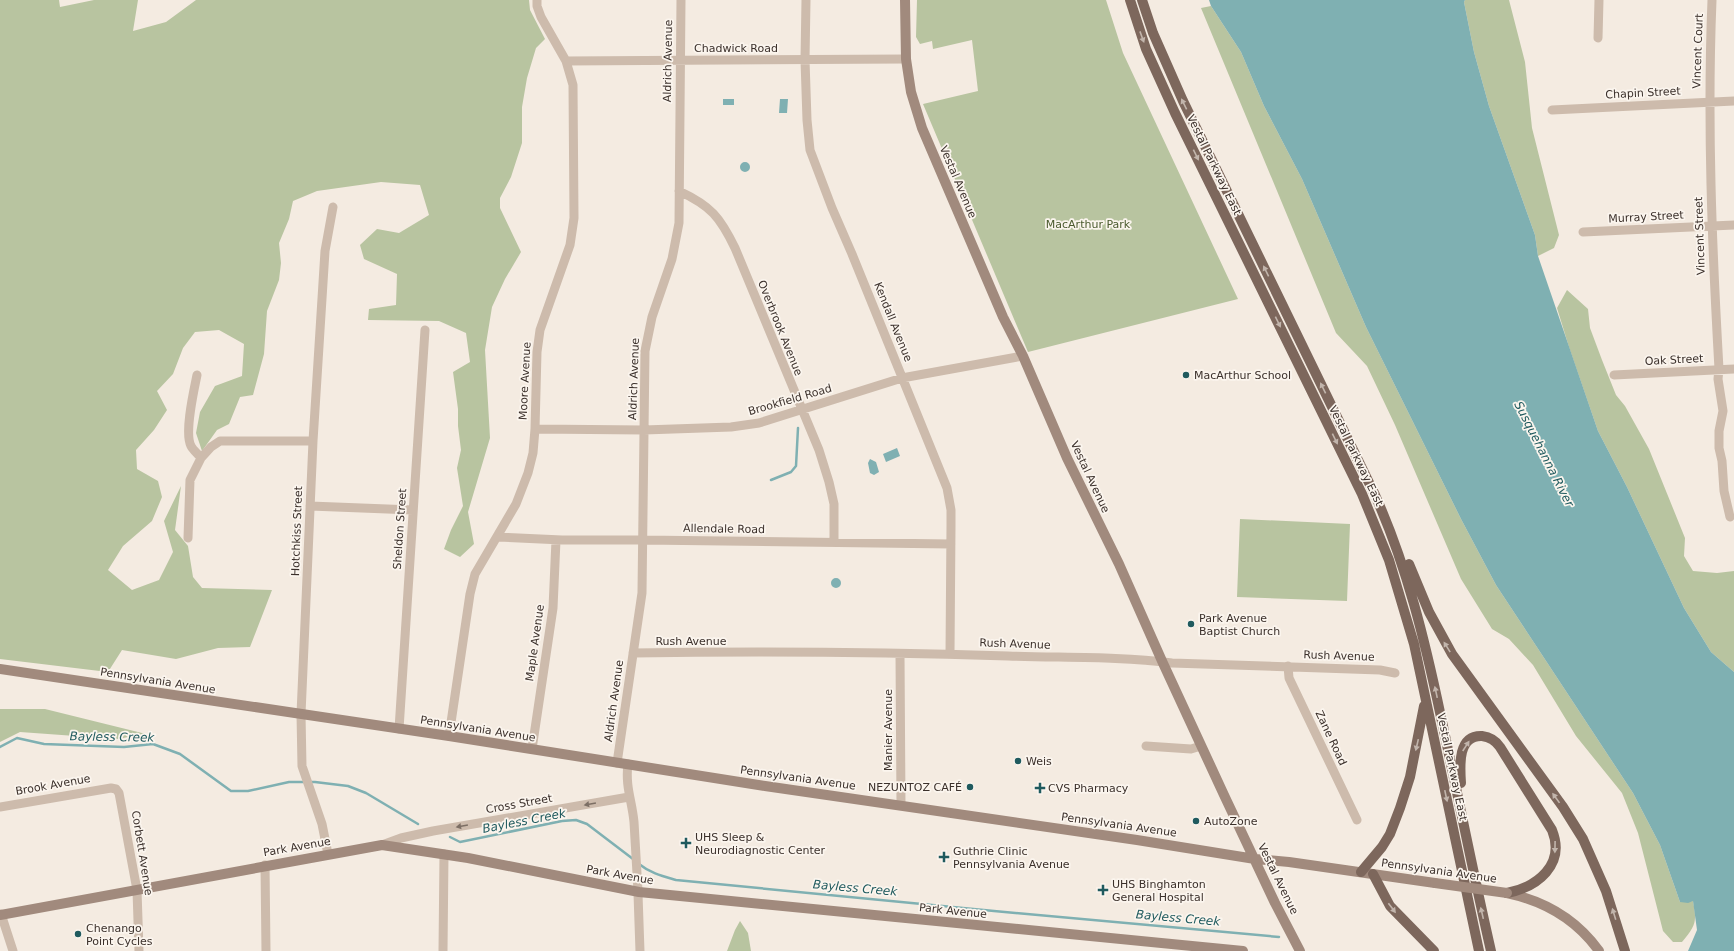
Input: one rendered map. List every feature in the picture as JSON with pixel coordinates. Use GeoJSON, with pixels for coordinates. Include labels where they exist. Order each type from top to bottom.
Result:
{"type":"FeatureCollection","features":[{"type":"Feature","properties":{"kind":"main road","name":"Vestal Parkway East"},"geometry":{"type":"LineString","coordinates":[[1130,0],[1146,49],[1175,113],[1374,521],[1398,587],[1414,644],[1479,951]]}},
{"type":"Feature","properties":{"kind":"main road","name":"Vestal Parkway East"},"geometry":{"type":"LineString","coordinates":[[1142,0],[1153,33],[1183,101],[1375,495],[1394,540],[1424,635],[1465,825],[1472,872],[1491,951]]}},
{"type":"Feature","properties":{"kind":"main road"},"geometry":{"type":"LineString","coordinates":[[1394,540],[1401,543],[1425,603],[1450,650],[1563,807],[1583,839],[1606,891],[1625,951]]}},
{"type":"Feature","properties":{"kind":"main road"},"geometry":{"type":"LineString","coordinates":[[1360,872],[1382,847],[1390,834],[1410,777],[1423,717],[1424,705],[1422,678]]}},
{"type":"Feature","properties":{"kind":"main road"},"geometry":{"type":"LineString","coordinates":[[1465,825],[1460,769],[1462,752],[1465,744],[1471,739],[1478,736],[1487,737],[1500,747],[1549,824],[1555,841],[1554,859],[1544,875],[1526,887],[1507,893]]}},
{"type":"Feature","properties":{"kind":"main road"},"geometry":{"type":"LineString","coordinates":[[1373,874],[1390,906],[1434,951]]}},
{"type":"Feature","properties":{"kind":"street","name":"Moore Avenue"},"geometry":{"type":"LineString","coordinates":[[449,736],[470,594],[475,574],[516,504],[528,472],[533,453],[537,352],[540,330],[570,245],[574,218],[573,84],[566,61],[541,17],[537,6],[537,0]]}},
{"type":"Feature","properties":{"kind":"street","name":"Aldrich Avenue"},"geometry":{"type":"LineString","coordinates":[[617,763],[642,594],[645,351],[652,316],[672,260],[679,223],[681,0]]}},
{"type":"Feature","properties":{"kind":"street","name":"Kendall Avenue"},"geometry":{"type":"LineString","coordinates":[[806,0],[805,60],[807,120],[810,150],[832,208],[947,488],[951,510],[950,654]]}},
{"type":"Feature","properties":{"kind":"street","name":"Vestal Avenue"},"geometry":{"type":"LineString","coordinates":[[905,0],[906,59],[911,92],[922,128],[1002,317],[1023,356],[1068,458],[1201,746],[1300,951]]}},
{"type":"Feature","properties":{"kind":"street"},"geometry":{"type":"LineString","coordinates":[[1598,38],[1600,0]]}},
{"type":"Feature","properties":{"kind":"street","name":"Vincent Court"},"geometry":{"type":"LineString","coordinates":[[1709,102],[1712,0]]}},
{"type":"Feature","properties":{"kind":"street","name":"Chadwick Road"},"geometry":{"type":"LineString","coordinates":[[566,61],[906,59]]}},
{"type":"Feature","properties":{"kind":"street","name":"Chapin Street"},"geometry":{"type":"LineString","coordinates":[[1552,110],[1734,101]]}},
{"type":"Feature","properties":{"kind":"street","name":"Vincent Street"},"geometry":{"type":"LineString","coordinates":[[1709,102],[1711,226],[1719,369],[1718,379],[1723,411],[1719,432],[1719,448],[1722,461],[1724,491],[1730,517]]}},
{"type":"Feature","properties":{"kind":"street","name":"Overbrook Avenue"},"geometry":{"type":"LineString","coordinates":[[679,191],[704,203],[714,212],[726,229],[819,450],[834,504],[834,542]]}},
{"type":"Feature","properties":{"kind":"street","name":"Hotchkiss Street"},"geometry":{"type":"LineString","coordinates":[[328,854],[322,824],[302,766],[301,714],[313,441],[325,251],[333,207]]}},
{"type":"Feature","properties":{"kind":"street","name":"Murray Street"},"geometry":{"type":"LineString","coordinates":[[1583,232],[1734,224]]}},
{"type":"Feature","properties":{"kind":"street","name":"Sheldon Street"},"geometry":{"type":"LineString","coordinates":[[399,729],[425,330]]}},
{"type":"Feature","properties":{"kind":"street","name":"Brookfield Road"},"geometry":{"type":"LineString","coordinates":[[535,429],[644,430],[731,427],[759,423],[902,378],[1023,356]]}},
{"type":"Feature","properties":{"kind":"street","name":"Oak Street"},"geometry":{"type":"LineString","coordinates":[[1614,375],[1734,369]]}},
{"type":"Feature","properties":{"kind":"street"},"geometry":{"type":"LineString","coordinates":[[197,375],[189,421],[189,439],[191,446],[201,458]]}},
{"type":"Feature","properties":{"kind":"street"},"geometry":{"type":"LineString","coordinates":[[188,538],[190,480],[201,458],[211,447],[220,441],[313,441]]}},
{"type":"Feature","properties":{"kind":"street"},"geometry":{"type":"LineString","coordinates":[[310,506],[413,510]]}},
{"type":"Feature","properties":{"kind":"street","name":"Allendale Road"},"geometry":{"type":"LineString","coordinates":[[498,537],[556,540],[951,544]]}},
{"type":"Feature","properties":{"kind":"street","name":"Maple Avenue"},"geometry":{"type":"LineString","coordinates":[[532,749],[553,608],[556,540]]}},
{"type":"Feature","properties":{"kind":"street","name":"Rush Avenue"},"geometry":{"type":"LineString","coordinates":[[633,653],[950,654],[1288,666],[1395,672]]}},
{"type":"Feature","properties":{"kind":"street","name":"Manier Avenue"},"geometry":{"type":"LineString","coordinates":[[900,654],[901,806]]}},
{"type":"Feature","properties":{"kind":"street","name":"Zane Road"},"geometry":{"type":"LineString","coordinates":[[1288,666],[1289,678],[1357,820]]}},
{"type":"Feature","properties":{"kind":"street","name":"Pennsylvania Avenue"},"geometry":{"type":"LineString","coordinates":[[0,669],[449,736],[901,806],[1507,893],[1534,901],[1557,912],[1582,931],[1599,951]]}},
{"type":"Feature","properties":{"kind":"street"},"geometry":{"type":"LineString","coordinates":[[1146,746],[1191,749],[1201,746]]}},
{"type":"Feature","properties":{"kind":"street"},"geometry":{"type":"LineString","coordinates":[[628,764],[626,776],[633,815],[638,872],[640,951]]}},
{"type":"Feature","properties":{"kind":"street","name":"Brook Avenue"},"geometry":{"type":"LineString","coordinates":[[0,807],[111,788]]}},
{"type":"Feature","properties":{"kind":"street","name":"Corbett Avenue"},"geometry":{"type":"LineString","coordinates":[[111,788],[116,789],[119,793],[137,890],[139,951]]}},
{"type":"Feature","properties":{"kind":"street","name":"Cross Street"},"geometry":{"type":"LineString","coordinates":[[382,845],[401,838],[433,831],[629,797]]}},
{"type":"Feature","properties":{"kind":"street","name":"Park Avenue"},"geometry":{"type":"LineString","coordinates":[[0,915],[265,865],[382,845],[468,858],[638,892],[1243,951]]}},
{"type":"Feature","properties":{"kind":"street"},"geometry":{"type":"LineString","coordinates":[[443,951],[444,854]]}},
{"type":"Feature","properties":{"kind":"street"},"geometry":{"type":"LineString","coordinates":[[265,865],[266,951]]}},
{"type":"Feature","properties":{"kind":"street"},"geometry":{"type":"LineString","coordinates":[[0,915],[13,951]]}},
{"type":"Feature","properties":{"kind":"green space"},"geometry":{"type":"Polygon","coordinates":[[[0,0],[59,0],[60,7],[94,0],[138,0],[133,31],[166,22],[196,0],[529,0],[530,10],[545,39],[536,48],[527,78],[522,107],[522,143],[511,177],[500,198],[500,208],[521,252],[505,279],[492,307],[485,350],[490,438],[468,512],[474,544],[460,557],[444,549],[451,530],[463,506],[457,468],[461,450],[453,372],[470,362],[466,333],[439,321],[368,320],[369,309],[396,305],[397,274],[364,259],[360,245],[377,229],[399,233],[429,215],[420,185],[381,182],[317,191],[293,201],[289,219],[279,243],[281,263],[279,280],[267,311],[264,354],[253,395],[240,397],[229,424],[217,430],[202,451],[196,433],[200,412],[215,386],[242,376],[244,344],[219,330],[195,332],[183,348],[173,374],[157,391],[167,410],[154,430],[136,450],[137,469],[158,481],[162,497],[152,521],[123,546],[108,570],[132,590],[159,580],[173,552],[164,521],[181,486],[175,530],[188,546],[193,577],[202,588],[272,590],[250,647],[218,648],[176,659],[122,650],[108,672],[0,659],[0,0]]]}},
{"type":"Feature","properties":{"kind":"green space","name":"MacArthur Park"},"geometry":{"type":"Polygon","coordinates":[[[917,0],[1106,0],[1123,53],[1238,299],[1028,352],[923,104],[978,91],[972,40],[933,49],[932,41],[920,44],[916,37],[917,0]]]}},
{"type":"Feature","properties":{"kind":"green space"},"geometry":{"type":"Polygon","coordinates":[[[1465,0],[1509,0],[1525,62],[1532,128],[1559,235],[1554,248],[1538,256],[1535,235],[1489,106],[1474,52],[1464,2],[1465,0]]]}},
{"type":"Feature","properties":{"kind":"green space"},"geometry":{"type":"Polygon","coordinates":[[[1211,6],[1241,52],[1264,106],[1302,179],[1366,327],[1461,519],[1496,585],[1633,793],[1660,845],[1680,902],[1693,901],[1695,919],[1693,927],[1682,942],[1673,942],[1663,931],[1638,833],[1622,793],[1576,736],[1533,665],[1509,639],[1492,629],[1461,579],[1395,425],[1367,366],[1336,333],[1201,8],[1211,6]]]}},
{"type":"Feature","properties":{"kind":"green space"},"geometry":{"type":"Polygon","coordinates":[[[1567,290],[1588,309],[1590,328],[1616,395],[1625,406],[1649,449],[1685,538],[1684,556],[1693,571],[1717,573],[1734,571],[1734,672],[1711,652],[1684,608],[1627,487],[1598,431],[1557,308],[1567,290]]]}},
{"type":"Feature","properties":{"kind":"green space"},"geometry":{"type":"Polygon","coordinates":[[[1240,519],[1350,524],[1347,601],[1237,597],[1240,519]]]}},
{"type":"Feature","properties":{"kind":"green space"},"geometry":{"type":"Polygon","coordinates":[[[0,709],[45,709],[146,734],[117,739],[20,732],[0,742],[0,709]]]}},
{"type":"Feature","properties":{"kind":"green space"},"geometry":{"type":"Polygon","coordinates":[[[740,921],[748,933],[751,951],[727,951],[735,930],[740,921]]]}},
{"type":"Feature","properties":{"kind":"water","name":"Susquehanna River"},"geometry":{"type":"Polygon","coordinates":[[[1209,0],[1465,0],[1464,2],[1474,52],[1489,106],[1535,235],[1538,256],[1598,431],[1627,487],[1684,608],[1711,652],[1734,672],[1734,951],[1688,951],[1697,930],[1693,901],[1688,903],[1680,902],[1660,845],[1633,793],[1496,585],[1461,519],[1366,327],[1302,179],[1264,106],[1241,52],[1211,6],[1209,0]]]}},
{"type":"Feature","properties":{"kind":"water"},"geometry":{"type":"Polygon","coordinates":[[[723,99],[734,99],[734,105],[723,105],[723,99]]]}},
{"type":"Feature","properties":{"kind":"water"},"geometry":{"type":"Polygon","coordinates":[[[780,99],[788,99],[787,113],[779,113],[780,99]]]}},
{"type":"Feature","properties":{"kind":"water"},"geometry":{"type":"Polygon","coordinates":[[[743,162],[747,162],[749,163],[749,171],[743,172],[740,169],[740,165],[743,162]]]}},
{"type":"Feature","properties":{"kind":"water"},"geometry":{"type":"Polygon","coordinates":[[[897,448],[900,456],[886,462],[883,454],[897,448]]]}},
{"type":"Feature","properties":{"kind":"water"},"geometry":{"type":"Polygon","coordinates":[[[870,459],[876,462],[879,472],[874,475],[870,473],[868,463],[870,459]]]}},
{"type":"Feature","properties":{"kind":"water"},"geometry":{"type":"Polygon","coordinates":[[[834,578],[838,578],[840,579],[840,587],[834,588],[831,585],[831,581],[834,578]]]}},
{"type":"Feature","properties":{"kind":"waterway"},"geometry":{"type":"LineString","coordinates":[[771,480],[791,472],[796,466],[798,428]]}},
{"type":"Feature","properties":{"kind":"waterway","name":"Bayless Creek"},"geometry":{"type":"LineString","coordinates":[[0,747],[17,738],[44,744],[124,747],[153,744],[180,754],[231,791],[248,791],[289,782],[315,782],[348,786],[366,793],[418,824]]}},
{"type":"Feature","properties":{"kind":"waterway","name":"Bayless Creek"},"geometry":{"type":"LineString","coordinates":[[450,837],[460,842],[562,821],[576,820],[587,824],[633,859]]}},
{"type":"Feature","properties":{"kind":"waterway","name":"Bayless Creek"},"geometry":{"type":"LineString","coordinates":[[639,864],[661,876],[676,880],[1279,937]]}},
{"type":"Feature","properties":{"kind":"place","name":"MacArthur School"},"geometry":{"type":"Point","coordinates":[1186,375]}},
{"type":"Feature","properties":{"kind":"place","name":"Park Avenue Baptist Church"},"geometry":{"type":"Point","coordinates":[1191,624]}},
{"type":"Feature","properties":{"kind":"place","name":"Weis"},"geometry":{"type":"Point","coordinates":[1018,761]}},
{"type":"Feature","properties":{"kind":"place","name":"NEZUNTOZ CAFÉ"},"geometry":{"type":"Point","coordinates":[970,787]}},
{"type":"Feature","properties":{"kind":"place","name":"CVS Pharmacy"},"geometry":{"type":"Point","coordinates":[1040,788]}},
{"type":"Feature","properties":{"kind":"place","name":"AutoZone"},"geometry":{"type":"Point","coordinates":[1196,821]}},
{"type":"Feature","properties":{"kind":"place","name":"UHS Sleep & Neurodiagnostic Center"},"geometry":{"type":"Point","coordinates":[686,843]}},
{"type":"Feature","properties":{"kind":"place","name":"Guthrie Clinic Pennsylvania Avenue"},"geometry":{"type":"Point","coordinates":[944,857]}},
{"type":"Feature","properties":{"kind":"place","name":"UHS Binghamton General Hospital"},"geometry":{"type":"Point","coordinates":[1103,890]}},
{"type":"Feature","properties":{"kind":"place","name":"Chenango Point Cycles"},"geometry":{"type":"Point","coordinates":[78,934]}}]}
